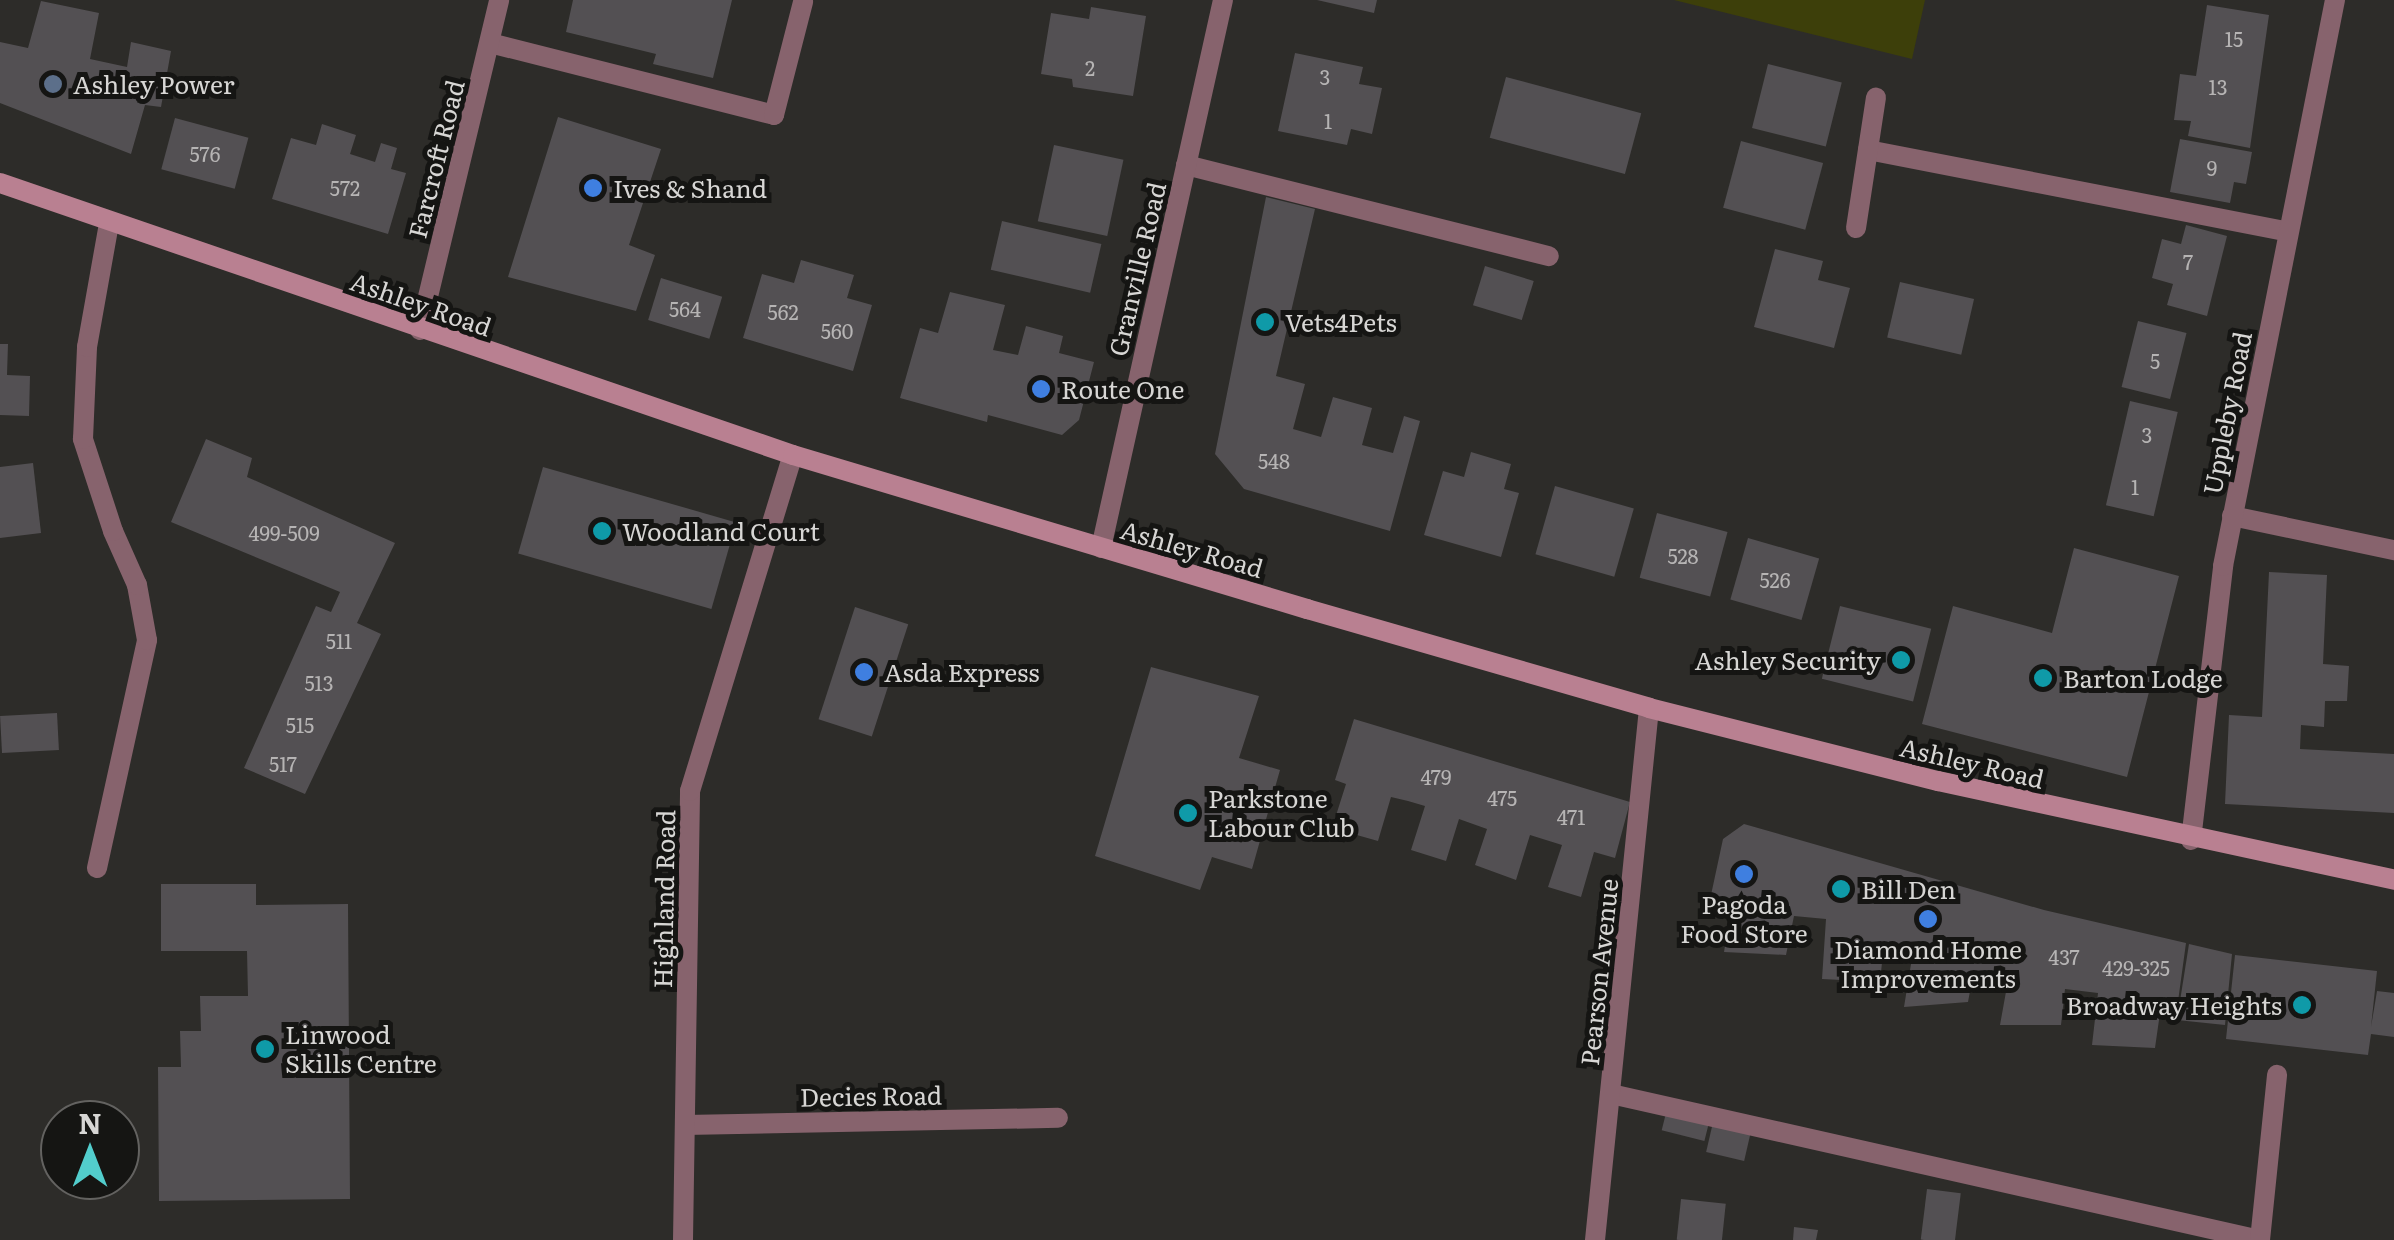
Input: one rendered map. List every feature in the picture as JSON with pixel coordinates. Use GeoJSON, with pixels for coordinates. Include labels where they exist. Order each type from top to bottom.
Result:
{"type":"FeatureCollection","features":[{"type":"Feature","properties":{"kind":"main road","name":"Ashley Road"},"geometry":{"type":"LineString","coordinates":[[0,183],[108,224],[793,455],[1649,708],[2191,840],[2394,880]]}},
{"type":"Feature","properties":{"kind":"street","name":"Farcroft Road"},"geometry":{"type":"LineString","coordinates":[[420,330],[500,0]]}},
{"type":"Feature","properties":{"kind":"street","name":"Granville Road"},"geometry":{"type":"LineString","coordinates":[[1101,548],[1223,0]]}},
{"type":"Feature","properties":{"kind":"street","name":"Uppleby Road"},"geometry":{"type":"LineString","coordinates":[[2191,840],[2232,516],[2335,0]]}},
{"type":"Feature","properties":{"kind":"street"},"geometry":{"type":"LineString","coordinates":[[490,42],[774,114],[803,2]]}},
{"type":"Feature","properties":{"kind":"street"},"geometry":{"type":"LineString","coordinates":[[1856,228],[1876,98]]}},
{"type":"Feature","properties":{"kind":"street"},"geometry":{"type":"LineString","coordinates":[[1868,150],[2288,232]]}},
{"type":"Feature","properties":{"kind":"street"},"geometry":{"type":"LineString","coordinates":[[1186,166],[1549,256]]}},
{"type":"Feature","properties":{"kind":"street"},"geometry":{"type":"LineString","coordinates":[[97,868],[147,640],[136,585],[83,440],[86,347],[108,224]]}},
{"type":"Feature","properties":{"kind":"street","name":"Highland Road"},"geometry":{"type":"LineString","coordinates":[[683,1240],[690,790],[793,455]]}},
{"type":"Feature","properties":{"kind":"street"},"geometry":{"type":"LineString","coordinates":[[2232,516],[2394,550]]}},
{"type":"Feature","properties":{"kind":"street","name":"Pearson Avenue"},"geometry":{"type":"LineString","coordinates":[[1595,1240],[1649,708]]}},
{"type":"Feature","properties":{"kind":"street"},"geometry":{"type":"LineString","coordinates":[[1612,1094],[2260,1240],[2277,1075]]}},
{"type":"Feature","properties":{"kind":"street","name":"Decies Road"},"geometry":{"type":"LineString","coordinates":[[685,1125],[1058,1118]]}},
{"type":"Feature","properties":{"kind":"shaded area"},"geometry":{"type":"Polygon","coordinates":[[[1674,0],[1925,0],[1912,59],[1674,0]]]}},
{"type":"Feature","properties":{"kind":"building"},"geometry":{"type":"Polygon","coordinates":[[[573,0],[732,0],[713,78],[653,64],[656,54],[566,32],[573,0]]]}},
{"type":"Feature","properties":{"kind":"building"},"geometry":{"type":"Polygon","coordinates":[[[1317,0],[1377,0],[1374,13],[1317,0]]]}},
{"type":"Feature","properties":{"kind":"building","name":"Ashley Power"},"geometry":{"type":"Polygon","coordinates":[[[41,1],[99,13],[90,59],[127,67],[131,42],[171,51],[161,107],[145,105],[131,154],[0,103],[0,42],[28,48],[41,1]]]}},
{"type":"Feature","properties":{"kind":"building"},"geometry":{"type":"Polygon","coordinates":[[[2207,5],[2269,15],[2250,148],[2188,136],[2191,121],[2174,120],[2180,74],[2196,76],[2207,5]]]}},
{"type":"Feature","properties":{"kind":"building"},"geometry":{"type":"Polygon","coordinates":[[[1091,7],[1146,16],[1133,96],[1073,87],[1072,79],[1041,74],[1051,13],[1089,19],[1091,7]]]}},
{"type":"Feature","properties":{"kind":"building"},"geometry":{"type":"Polygon","coordinates":[[[1295,53],[1363,67],[1359,84],[1382,88],[1372,134],[1351,129],[1347,145],[1278,131],[1295,53]]]}},
{"type":"Feature","properties":{"kind":"building"},"geometry":{"type":"Polygon","coordinates":[[[1768,64],[1842,82],[1826,146],[1752,128],[1768,64]]]}},
{"type":"Feature","properties":{"kind":"building"},"geometry":{"type":"Polygon","coordinates":[[[1506,77],[1641,113],[1625,174],[1490,138],[1506,77]]]}},
{"type":"Feature","properties":{"kind":"building","name":"Ives & Shand"},"geometry":{"type":"Polygon","coordinates":[[[558,117],[661,149],[629,245],[655,255],[636,311],[508,277],[558,117]]]}},
{"type":"Feature","properties":{"kind":"building"},"geometry":{"type":"Polygon","coordinates":[[[175,118],[248,138],[235,189],[161,169],[175,118]]]}},
{"type":"Feature","properties":{"kind":"building"},"geometry":{"type":"Polygon","coordinates":[[[322,124],[356,135],[350,154],[375,162],[381,143],[397,148],[391,169],[406,173],[388,234],[272,199],[291,138],[316,145],[322,124]]]}},
{"type":"Feature","properties":{"kind":"building"},"geometry":{"type":"Polygon","coordinates":[[[2180,139],[2252,152],[2246,184],[2234,182],[2230,203],[2170,192],[2180,139]]]}},
{"type":"Feature","properties":{"kind":"building"},"geometry":{"type":"Polygon","coordinates":[[[1741,141],[1823,163],[1805,230],[1723,208],[1741,141]]]}},
{"type":"Feature","properties":{"kind":"building"},"geometry":{"type":"Polygon","coordinates":[[[1054,145],[1123,160],[1107,236],[1038,221],[1054,145]]]}},
{"type":"Feature","properties":{"kind":"building"},"geometry":{"type":"Polygon","coordinates":[[[1266,197],[1315,209],[1276,376],[1305,384],[1293,429],[1321,437],[1333,397],[1372,408],[1362,445],[1393,453],[1404,416],[1420,421],[1390,531],[1244,489],[1215,454],[1266,197]]]}},
{"type":"Feature","properties":{"kind":"building"},"geometry":{"type":"Polygon","coordinates":[[[1002,221],[1101,244],[1090,293],[991,270],[1002,221]]]}},
{"type":"Feature","properties":{"kind":"building"},"geometry":{"type":"Polygon","coordinates":[[[2186,225],[2227,236],[2207,316],[2167,305],[2173,284],[2152,278],[2162,239],[2181,244],[2186,225]]]}},
{"type":"Feature","properties":{"kind":"building"},"geometry":{"type":"Polygon","coordinates":[[[1775,249],[1823,261],[1818,280],[1850,288],[1834,348],[1754,327],[1775,249]]]}},
{"type":"Feature","properties":{"kind":"building"},"geometry":{"type":"Polygon","coordinates":[[[801,260],[854,275],[847,298],[872,305],[853,371],[743,338],[762,274],[794,283],[801,260]]]}},
{"type":"Feature","properties":{"kind":"building"},"geometry":{"type":"Polygon","coordinates":[[[1485,266],[1534,281],[1522,320],[1473,305],[1485,266]]]}},
{"type":"Feature","properties":{"kind":"building"},"geometry":{"type":"Polygon","coordinates":[[[661,278],[722,297],[709,339],[648,320],[661,278]]]}},
{"type":"Feature","properties":{"kind":"building"},"geometry":{"type":"Polygon","coordinates":[[[1900,282],[1974,299],[1961,355],[1887,338],[1900,282]]]}},
{"type":"Feature","properties":{"kind":"building"},"geometry":{"type":"Polygon","coordinates":[[[950,292],[1005,305],[993,350],[1018,355],[1026,326],[1063,336],[1059,353],[1094,362],[1079,420],[1062,435],[988,415],[987,422],[900,398],[920,328],[938,333],[950,292]]]}},
{"type":"Feature","properties":{"kind":"building"},"geometry":{"type":"Polygon","coordinates":[[[2138,321],[2187,333],[2170,399],[2122,387],[2138,321]]]}},
{"type":"Feature","properties":{"kind":"building"},"geometry":{"type":"Polygon","coordinates":[[[0,344],[8,344],[7,375],[30,376],[29,416],[0,415],[0,344]]]}},
{"type":"Feature","properties":{"kind":"building"},"geometry":{"type":"Polygon","coordinates":[[[2130,401],[2178,412],[2154,516],[2106,505],[2130,401]]]}},
{"type":"Feature","properties":{"kind":"building"},"geometry":{"type":"Polygon","coordinates":[[[206,439],[252,458],[247,477],[395,543],[357,623],[381,634],[305,794],[244,768],[316,606],[331,612],[340,592],[171,522],[206,439]]]}},
{"type":"Feature","properties":{"kind":"building"},"geometry":{"type":"Polygon","coordinates":[[[1471,452],[1511,464],[1504,489],[1519,493],[1501,557],[1424,535],[1443,471],[1464,477],[1471,452]]]}},
{"type":"Feature","properties":{"kind":"building"},"geometry":{"type":"Polygon","coordinates":[[[33,463],[41,533],[0,538],[0,467],[33,463]]]}},
{"type":"Feature","properties":{"kind":"building","name":"Woodland Court"},"geometry":{"type":"Polygon","coordinates":[[[543,467],[736,522],[711,609],[518,554],[543,467]]]}},
{"type":"Feature","properties":{"kind":"building"},"geometry":{"type":"Polygon","coordinates":[[[1555,486],[1634,509],[1614,577],[1535,554],[1555,486]]]}},
{"type":"Feature","properties":{"kind":"building"},"geometry":{"type":"Polygon","coordinates":[[[1657,513],[1728,532],[1710,597],[1640,578],[1657,513]]]}},
{"type":"Feature","properties":{"kind":"building"},"geometry":{"type":"Polygon","coordinates":[[[1748,538],[1819,558],[1801,620],[1730,600],[1748,538]]]}},
{"type":"Feature","properties":{"kind":"building","name":"Barton Lodge"},"geometry":{"type":"Polygon","coordinates":[[[2074,548],[2179,576],[2127,777],[1922,724],[1953,606],[2052,633],[2074,548]]]}},
{"type":"Feature","properties":{"kind":"building"},"geometry":{"type":"Polygon","coordinates":[[[2269,572],[2327,575],[2323,664],[2349,666],[2347,701],[2325,701],[2324,727],[2301,725],[2300,749],[2394,754],[2394,813],[2225,804],[2229,715],[2262,717],[2269,572]]]}},
{"type":"Feature","properties":{"kind":"building"},"geometry":{"type":"Polygon","coordinates":[[[1840,606],[1931,629],[1913,702],[1822,679],[1840,606]]]}},
{"type":"Feature","properties":{"kind":"building","name":"Asda Express"},"geometry":{"type":"Polygon","coordinates":[[[855,607],[908,624],[872,737],[819,719],[855,607]]]}},
{"type":"Feature","properties":{"kind":"building","name":"Parkstone Labour Club"},"geometry":{"type":"Polygon","coordinates":[[[1151,667],[1259,696],[1239,758],[1280,770],[1252,869],[1212,857],[1200,890],[1095,856],[1151,667]]]}},
{"type":"Feature","properties":{"kind":"building"},"geometry":{"type":"Polygon","coordinates":[[[57,713],[59,750],[2,753],[0,716],[57,713]]]}},
{"type":"Feature","properties":{"kind":"building"},"geometry":{"type":"Polygon","coordinates":[[[1354,719],[1630,802],[1615,858],[1594,852],[1581,897],[1548,887],[1562,845],[1530,835],[1516,880],[1475,865],[1487,829],[1459,819],[1446,861],[1411,850],[1425,806],[1408,801],[1391,797],[1378,841],[1332,828],[1346,784],[1335,780],[1354,719]]]}},
{"type":"Feature","properties":{"kind":"building"},"geometry":{"type":"Polygon","coordinates":[[[1744,824],[2044,910],[2186,943],[2176,1016],[2160,1013],[2155,1048],[2092,1045],[2098,993],[2065,989],[2061,1025],[2000,1025],[2009,975],[1973,975],[1968,1002],[1904,1007],[1911,964],[1899,953],[1883,953],[1880,982],[1822,979],[1826,919],[1794,916],[1786,955],[1724,952],[1731,909],[1708,909],[1723,839],[1744,824]]]}},
{"type":"Feature","properties":{"kind":"building","name":"Linwood Skills Centre"},"geometry":{"type":"Polygon","coordinates":[[[161,884],[256,884],[256,905],[348,904],[350,1199],[159,1201],[158,1067],[181,1067],[180,1031],[201,1031],[200,996],[248,996],[247,951],[161,951],[161,884]]]}},
{"type":"Feature","properties":{"kind":"building"},"geometry":{"type":"Polygon","coordinates":[[[2189,944],[2232,954],[2225,1025],[2177,1020],[2189,944]]]}},
{"type":"Feature","properties":{"kind":"building","name":"Broadway Heights"},"geometry":{"type":"Polygon","coordinates":[[[2235,955],[2377,971],[2371,1027],[2377,991],[2394,993],[2394,1037],[2371,1034],[2368,1055],[2226,1039],[2235,955]]]}},
{"type":"Feature","properties":{"kind":"building"},"geometry":{"type":"Polygon","coordinates":[[[1667,1109],[1710,1120],[1704,1141],[1662,1130],[1667,1109]]]}},
{"type":"Feature","properties":{"kind":"building"},"geometry":{"type":"Polygon","coordinates":[[[1714,1118],[1752,1127],[1744,1161],[1706,1152],[1714,1118]]]}},
{"type":"Feature","properties":{"kind":"building"},"geometry":{"type":"Polygon","coordinates":[[[1927,1189],[1961,1193],[1955,1240],[1921,1240],[1927,1189]]]}},
{"type":"Feature","properties":{"kind":"building"},"geometry":{"type":"Polygon","coordinates":[[[1681,1199],[1726,1204],[1722,1240],[1677,1240],[1681,1199]]]}},
{"type":"Feature","properties":{"kind":"building"},"geometry":{"type":"Polygon","coordinates":[[[1794,1227],[1818,1230],[1816,1240],[1793,1240],[1794,1227]]]}},
{"type":"Feature","properties":{"kind":"place","name":"Ashley Power"},"geometry":{"type":"Point","coordinates":[53,84]}},
{"type":"Feature","properties":{"kind":"place","name":"Ives & Shand"},"geometry":{"type":"Point","coordinates":[593,188]}},
{"type":"Feature","properties":{"kind":"place","name":"Vets4Pets"},"geometry":{"type":"Point","coordinates":[1265,322]}},
{"type":"Feature","properties":{"kind":"place","name":"Route One"},"geometry":{"type":"Point","coordinates":[1041,389]}},
{"type":"Feature","properties":{"kind":"place","name":"Woodland Court"},"geometry":{"type":"Point","coordinates":[602,531]}},
{"type":"Feature","properties":{"kind":"place","name":"Ashley Security"},"geometry":{"type":"Point","coordinates":[1901,660]}},
{"type":"Feature","properties":{"kind":"place","name":"Asda Express"},"geometry":{"type":"Point","coordinates":[864,672]}},
{"type":"Feature","properties":{"kind":"place","name":"Barton Lodge"},"geometry":{"type":"Point","coordinates":[2043,678]}},
{"type":"Feature","properties":{"kind":"place","name":"Parkstone Labour Club"},"geometry":{"type":"Point","coordinates":[1188,813]}},
{"type":"Feature","properties":{"kind":"place","name":"Pagoda Food Store"},"geometry":{"type":"Point","coordinates":[1744,874]}},
{"type":"Feature","properties":{"kind":"place","name":"Bill Den"},"geometry":{"type":"Point","coordinates":[1841,889]}},
{"type":"Feature","properties":{"kind":"place","name":"Diamond Home Improvements"},"geometry":{"type":"Point","coordinates":[1928,919]}},
{"type":"Feature","properties":{"kind":"place","name":"Broadway Heights"},"geometry":{"type":"Point","coordinates":[2302,1005]}},
{"type":"Feature","properties":{"kind":"place","name":"Linwood Skills Centre"},"geometry":{"type":"Point","coordinates":[265,1049]}}]}
